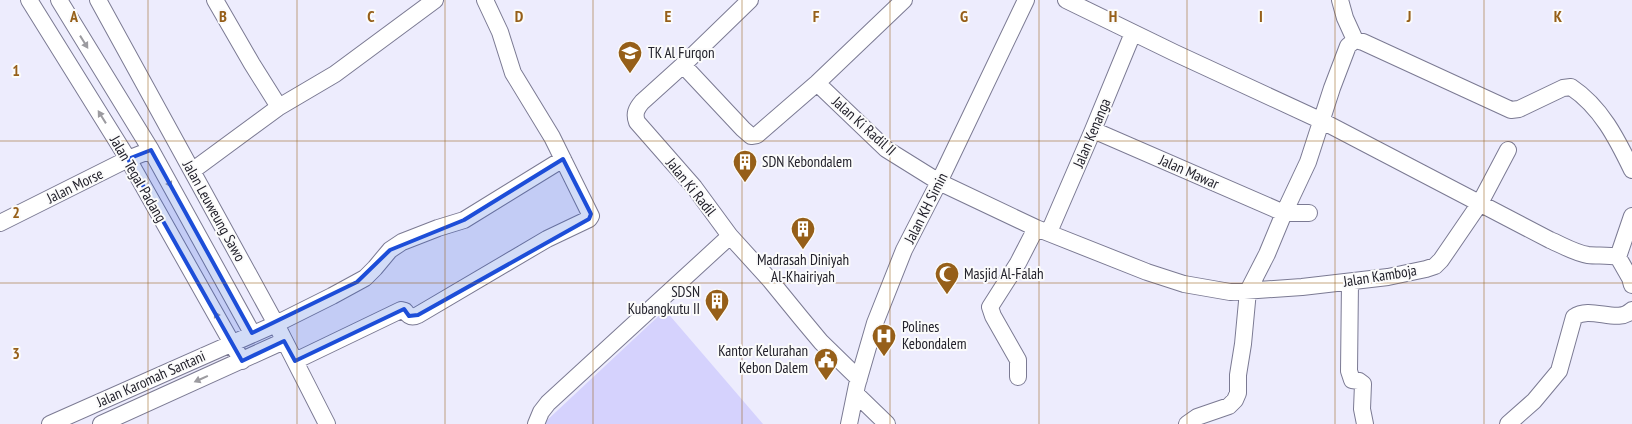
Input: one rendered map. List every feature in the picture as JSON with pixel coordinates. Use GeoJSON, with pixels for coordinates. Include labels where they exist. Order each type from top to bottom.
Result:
{"type":"FeatureCollection","features":[{"type":"Feature","properties":{"kind":"street","name":"Jalan Tegal Padang"},"geometry":{"type":"LineString","coordinates":[[29,0],[128,160],[242,361]]}},
{"type":"Feature","properties":{"kind":"street","name":"Jalan Tegal Padang"},"geometry":{"type":"LineString","coordinates":[[59,0],[151,150],[252,334]]}},
{"type":"Feature","properties":{"kind":"street","name":"Jalan Leuweung Sawo"},"geometry":{"type":"LineString","coordinates":[[98,0],[276,324],[327,424]]}},
{"type":"Feature","properties":{"kind":"street"},"geometry":{"type":"LineString","coordinates":[[215,0],[279,107]]}},
{"type":"Feature","properties":{"kind":"street"},"geometry":{"type":"LineString","coordinates":[[192,171],[279,107],[335,74],[434,0]]}},
{"type":"Feature","properties":{"kind":"street"},"geometry":{"type":"LineString","coordinates":[[295,361],[402,310],[411,317],[418,315],[547,240],[589,219],[591,214],[552,137],[513,73],[506,56],[504,42],[485,0]]}},
{"type":"Feature","properties":{"kind":"street","name":"Jalan Ki Radil"},"geometry":{"type":"LineString","coordinates":[[750,0],[642,102],[636,109],[635,116],[637,122],[694,187],[730,236],[770,280],[887,424]]}},
{"type":"Feature","properties":{"kind":"street"},"geometry":{"type":"LineString","coordinates":[[683,65],[743,129],[751,136],[757,135],[817,83],[904,0]]}},
{"type":"Feature","properties":{"kind":"street","name":"Jalan KH Simin"},"geometry":{"type":"LineString","coordinates":[[848,424],[875,323],[904,250],[939,182],[1026,0]]}},
{"type":"Feature","properties":{"kind":"street"},"geometry":{"type":"LineString","coordinates":[[1066,0],[1322,121],[1550,240],[1576,252],[1618,257]]}},
{"type":"Feature","properties":{"kind":"street"},"geometry":{"type":"LineString","coordinates":[[1340,0],[1345,18],[1355,40],[1511,110],[1563,88],[1571,87],[1580,93],[1609,125],[1632,170]]}},
{"type":"Feature","properties":{"kind":"street","name":"Jalan Kenanga"},"geometry":{"type":"LineString","coordinates":[[1018,377],[1018,360],[993,316],[990,307],[1042,230],[1094,130],[1133,33]]}},
{"type":"Feature","properties":{"kind":"street"},"geometry":{"type":"LineString","coordinates":[[1187,424],[1197,417],[1228,406],[1238,393],[1238,375],[1248,292],[1268,254],[1284,213],[1308,162],[1348,46],[1355,40]]}},
{"type":"Feature","properties":{"kind":"street","name":"Jalan Ki Radil II"},"geometry":{"type":"LineString","coordinates":[[817,83],[886,149],[939,182],[1042,230]]}},
{"type":"Feature","properties":{"kind":"street","name":"Jalan Mawar"},"geometry":{"type":"LineString","coordinates":[[1094,130],[1284,213]]}},
{"type":"Feature","properties":{"kind":"street","name":"Jalan Morse"},"geometry":{"type":"LineString","coordinates":[[0,223],[151,150]]}},
{"type":"Feature","properties":{"kind":"street","name":"Jalan Kamboja"},"geometry":{"type":"LineString","coordinates":[[1042,230],[1147,272],[1184,284],[1230,292],[1248,292],[1388,277],[1426,269],[1435,266],[1441,260],[1480,203],[1508,150]]}},
{"type":"Feature","properties":{"kind":"street","name":"Jalan Karomah Santani"},"geometry":{"type":"LineString","coordinates":[[50,424],[276,324],[332,296],[365,278],[390,250],[402,242],[464,220],[563,159]]}},
{"type":"Feature","properties":{"kind":"street"},"geometry":{"type":"LineString","coordinates":[[1284,213],[1309,213]]}},
{"type":"Feature","properties":{"kind":"street"},"geometry":{"type":"LineString","coordinates":[[1632,216],[1618,257],[1632,285]]}},
{"type":"Feature","properties":{"kind":"street"},"geometry":{"type":"LineString","coordinates":[[536,424],[541,412],[548,403],[730,236]]}},
{"type":"Feature","properties":{"kind":"street"},"geometry":{"type":"LineString","coordinates":[[1350,282],[1349,371],[1352,380],[1359,381],[1362,384],[1362,409],[1365,424]]}},
{"type":"Feature","properties":{"kind":"street"},"geometry":{"type":"LineString","coordinates":[[1508,424],[1534,401],[1559,371],[1574,317],[1581,313],[1620,316],[1628,314],[1632,310]]}},
{"type":"Feature","properties":{"kind":"street","name":"Jalan Karomah Santani"},"geometry":{"type":"LineString","coordinates":[[101,424],[284,341]]}},
{"type":"Feature","properties":{"kind":"highlighted area"},"geometry":{"type":"Polygon","coordinates":[[[151,150],[252,333],[357,282],[390,250],[464,220],[563,159],[591,214],[589,219],[418,315],[409,316],[404,309],[295,361],[284,341],[242,361],[128,159],[151,150]]]}},
{"type":"Feature","properties":{"kind":"shaded area"},"geometry":{"type":"Polygon","coordinates":[[[665,310],[763,424],[543,424],[665,310]]]}},
{"type":"Feature","properties":{"kind":"place","name":"TK Al Furqon"},"geometry":{"type":"Point","coordinates":[630,74]}},
{"type":"Feature","properties":{"kind":"place","name":"SDN Kebondalem"},"geometry":{"type":"Point","coordinates":[745,183]}},
{"type":"Feature","properties":{"kind":"place","name":"Madrasah Diniyah Al-Khairiyah"},"geometry":{"type":"Point","coordinates":[803,250]}},
{"type":"Feature","properties":{"kind":"place","name":"Masjid Al-Falah"},"geometry":{"type":"Point","coordinates":[947,295]}},
{"type":"Feature","properties":{"kind":"place","name":"SDSN Kubangkutu II"},"geometry":{"type":"Point","coordinates":[717,322]}},
{"type":"Feature","properties":{"kind":"place","name":"Polines Kebondalem"},"geometry":{"type":"Point","coordinates":[884,357]}},
{"type":"Feature","properties":{"kind":"place","name":"Kantor Kelurahan Kebon Dalem"},"geometry":{"type":"Point","coordinates":[826,381]}}]}
